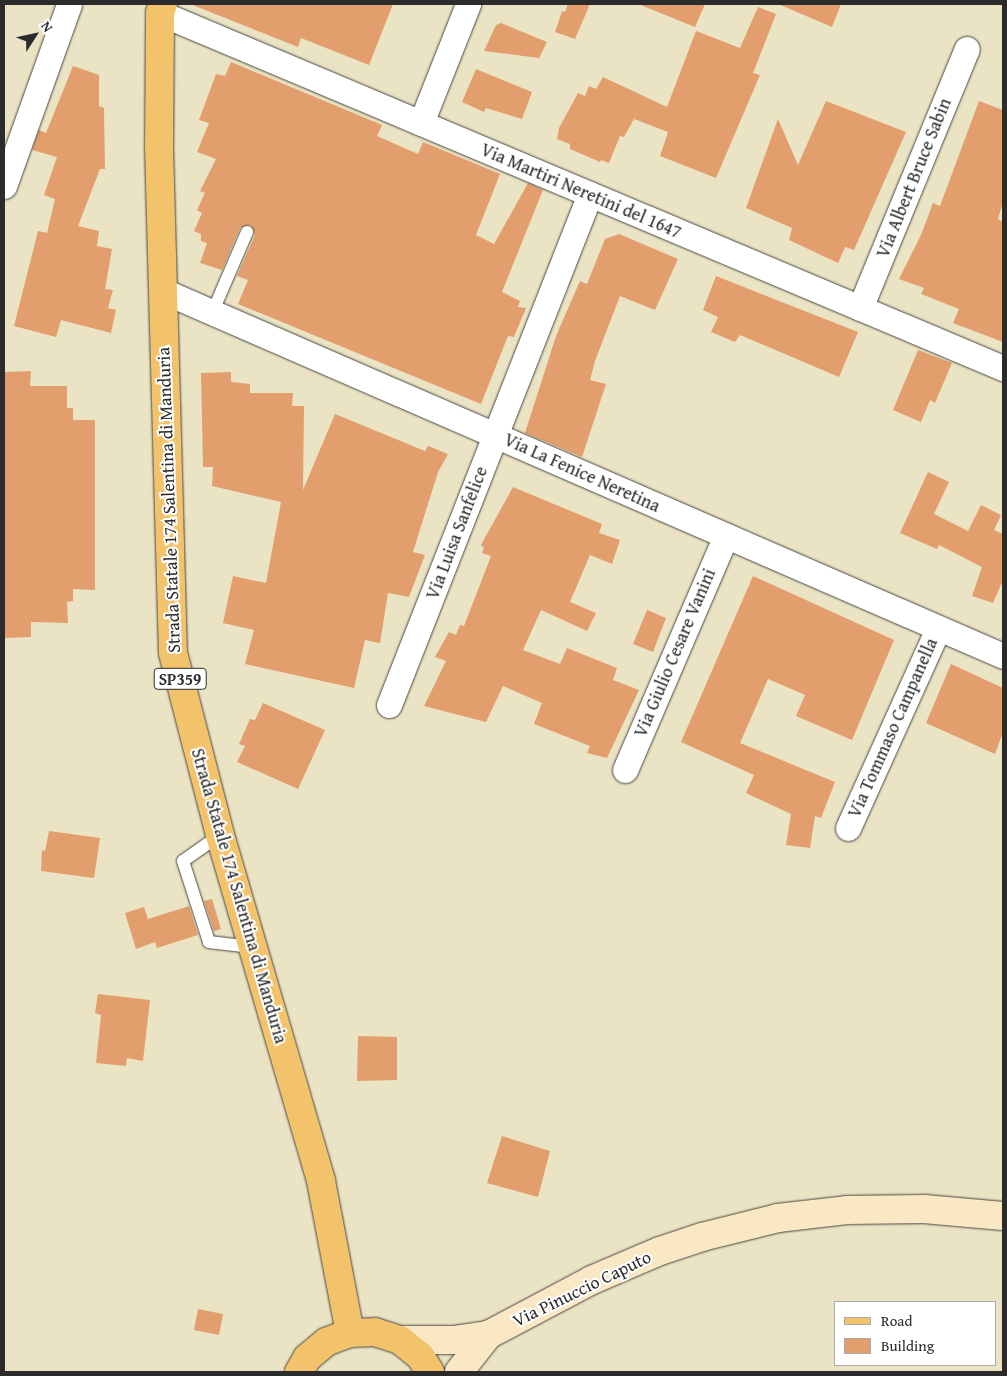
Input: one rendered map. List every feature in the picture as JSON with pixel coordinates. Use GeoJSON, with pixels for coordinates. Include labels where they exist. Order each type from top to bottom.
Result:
{"type":"FeatureCollection","features":[{"type":"Feature","properties":{"kind":"main road","name":"Strada Statale 174 Salentina di Manduria"},"geometry":{"type":"LineString","coordinates":[[161,9],[161,290],[173,653],[220,835],[321,1181],[350,1333]]}},
{"type":"Feature","properties":{"kind":"main road"},"geometry":{"type":"LineString","coordinates":[[299,1372],[307,1358],[326,1342],[350,1333],[376,1332],[400,1340],[420,1356],[430,1372]]}},
{"type":"Feature","properties":{"kind":"street"},"geometry":{"type":"LineString","coordinates":[[4,186],[69,4]]}},
{"type":"Feature","properties":{"kind":"street"},"geometry":{"type":"LineString","coordinates":[[421,123],[468,4]]}},
{"type":"Feature","properties":{"kind":"street","name":"Via Martiri Neretini del 1647"},"geometry":{"type":"LineString","coordinates":[[161,9],[421,123],[1003,368]]}},
{"type":"Feature","properties":{"kind":"street","name":"Via Albert Bruce Sabin"},"geometry":{"type":"LineString","coordinates":[[860,308],[967,48]]}},
{"type":"Feature","properties":{"kind":"street","name":"Via Luisa Sanfelice"},"geometry":{"type":"LineString","coordinates":[[389,705],[590,194]]}},
{"type":"Feature","properties":{"kind":"street","name":"Via La Fenice Neretina"},"geometry":{"type":"LineString","coordinates":[[161,290],[1003,656]]}},
{"type":"Feature","properties":{"kind":"street","name":"Via Giulio Cesare Vanini"},"geometry":{"type":"LineString","coordinates":[[625,770],[726,536]]}},
{"type":"Feature","properties":{"kind":"street","name":"Via Tommaso Campanella"},"geometry":{"type":"LineString","coordinates":[[848,828],[938,628]]}},
{"type":"Feature","properties":{"kind":"street","name":"Via Pinuccio Caputo"},"geometry":{"type":"LineString","coordinates":[[488,1335],[592,1280],[660,1251],[702,1236],[778,1218],[847,1210],[924,1209],[1003,1216]]}},
{"type":"Feature","properties":{"kind":"street"},"geometry":{"type":"LineString","coordinates":[[400,1340],[453,1340],[488,1335]]}},
{"type":"Feature","properties":{"kind":"street"},"geometry":{"type":"LineString","coordinates":[[459,1372],[488,1335]]}},
{"type":"Feature","properties":{"kind":"lane"},"geometry":{"type":"LineString","coordinates":[[212,311],[247,232]]}},
{"type":"Feature","properties":{"kind":"lane"},"geometry":{"type":"LineString","coordinates":[[220,835],[183,861],[209,942],[252,948]]}},
{"type":"Feature","properties":{"kind":"building"},"geometry":{"type":"Polygon","coordinates":[[[190,4],[393,4],[369,65],[301,38],[298,47],[190,4]]]}},
{"type":"Feature","properties":{"kind":"building"},"geometry":{"type":"Polygon","coordinates":[[[568,4],[590,4],[575,39],[555,32],[562,11],[565,12],[568,4]]]}},
{"type":"Feature","properties":{"kind":"building"},"geometry":{"type":"Polygon","coordinates":[[[638,4],[705,4],[695,27],[638,4]]]}},
{"type":"Feature","properties":{"kind":"building"},"geometry":{"type":"Polygon","coordinates":[[[778,4],[841,4],[832,27],[778,4]]]}},
{"type":"Feature","properties":{"kind":"building"},"geometry":{"type":"Polygon","coordinates":[[[758,7],[776,14],[753,73],[760,75],[716,178],[660,156],[668,132],[634,119],[624,137],[620,136],[609,163],[601,160],[600,162],[570,149],[570,144],[557,139],[559,128],[578,93],[585,96],[589,86],[596,89],[603,77],[667,107],[696,31],[740,48],[758,7]]]}},
{"type":"Feature","properties":{"kind":"building"},"geometry":{"type":"Polygon","coordinates":[[[501,23],[547,42],[539,58],[484,51],[496,25],[501,23]]]}},
{"type":"Feature","properties":{"kind":"building"},"geometry":{"type":"Polygon","coordinates":[[[231,62],[382,125],[377,136],[418,154],[423,142],[500,174],[476,235],[494,244],[528,183],[543,190],[502,292],[520,301],[518,307],[526,308],[514,337],[508,336],[481,404],[238,304],[248,280],[237,276],[255,235],[251,225],[240,228],[222,270],[200,263],[207,243],[201,241],[201,234],[194,231],[202,213],[197,210],[205,193],[200,191],[216,159],[197,152],[209,123],[199,120],[216,74],[225,76],[231,62]]]}},
{"type":"Feature","properties":{"kind":"building"},"geometry":{"type":"Polygon","coordinates":[[[73,66],[99,75],[99,106],[104,108],[105,169],[100,169],[78,226],[99,231],[97,246],[112,249],[105,289],[113,290],[108,308],[116,310],[111,333],[61,320],[56,337],[14,326],[38,231],[47,233],[55,199],[44,195],[57,157],[32,150],[39,130],[46,133],[73,66]]]}},
{"type":"Feature","properties":{"kind":"building"},"geometry":{"type":"Polygon","coordinates":[[[476,69],[532,92],[522,119],[486,108],[484,112],[462,102],[476,69]]]}},
{"type":"Feature","properties":{"kind":"building"},"geometry":{"type":"Polygon","coordinates":[[[826,101],[906,132],[854,250],[845,247],[838,263],[789,240],[792,228],[746,208],[778,119],[798,165],[826,101]]]}},
{"type":"Feature","properties":{"kind":"building"},"geometry":{"type":"Polygon","coordinates":[[[979,101],[1003,110],[1003,202],[998,219],[1003,222],[1003,342],[953,323],[959,309],[921,294],[924,288],[899,279],[921,235],[933,203],[940,206],[979,101]]]}},
{"type":"Feature","properties":{"kind":"building"},"geometry":{"type":"Polygon","coordinates":[[[619,234],[678,259],[655,310],[620,296],[595,361],[590,380],[606,384],[582,457],[525,433],[556,336],[580,281],[587,284],[605,239],[619,234]]]}},
{"type":"Feature","properties":{"kind":"building"},"geometry":{"type":"Polygon","coordinates":[[[716,276],[858,332],[839,377],[740,335],[735,342],[711,332],[718,317],[703,310],[716,276]]]}},
{"type":"Feature","properties":{"kind":"building"},"geometry":{"type":"Polygon","coordinates":[[[918,350],[952,363],[935,403],[930,400],[921,422],[893,410],[918,350]]]}},
{"type":"Feature","properties":{"kind":"building"},"geometry":{"type":"Polygon","coordinates":[[[31,371],[30,386],[67,386],[67,408],[73,408],[73,420],[95,420],[95,590],[73,589],[73,601],[67,602],[68,623],[31,622],[31,637],[4,638],[4,372],[31,371]]]}},
{"type":"Feature","properties":{"kind":"building"},"geometry":{"type":"Polygon","coordinates":[[[231,372],[231,382],[250,384],[250,393],[293,393],[292,406],[304,406],[303,490],[335,414],[425,451],[428,446],[448,454],[438,472],[413,552],[425,555],[409,597],[388,593],[380,643],[365,640],[354,688],[245,664],[254,630],[223,623],[233,576],[266,583],[281,502],[212,486],[213,467],[203,467],[201,373],[231,372]]]}},
{"type":"Feature","properties":{"kind":"building"},"geometry":{"type":"Polygon","coordinates":[[[928,472],[949,482],[934,514],[968,531],[981,505],[1001,515],[994,530],[1003,534],[1003,580],[993,603],[972,596],[982,567],[939,545],[937,549],[900,533],[928,472]]]}},
{"type":"Feature","properties":{"kind":"building"},"geometry":{"type":"Polygon","coordinates":[[[513,487],[602,524],[599,533],[620,540],[612,564],[590,555],[570,602],[596,613],[587,631],[541,610],[523,650],[560,664],[567,648],[617,668],[613,680],[639,690],[607,758],[587,753],[590,746],[534,724],[542,703],[503,686],[486,722],[424,706],[446,661],[435,657],[449,632],[456,635],[460,625],[464,626],[491,556],[482,553],[484,548],[481,545],[513,487]]]}},
{"type":"Feature","properties":{"kind":"building"},"geometry":{"type":"Polygon","coordinates":[[[753,576],[894,640],[852,740],[796,716],[805,695],[768,679],[740,743],[835,782],[821,818],[815,816],[810,848],[786,845],[791,814],[746,793],[754,775],[681,742],[753,576]]]}},
{"type":"Feature","properties":{"kind":"building"},"geometry":{"type":"Polygon","coordinates":[[[647,610],[666,618],[653,652],[633,644],[647,610]]]}},
{"type":"Feature","properties":{"kind":"building"},"geometry":{"type":"Polygon","coordinates":[[[951,664],[1003,688],[1003,732],[995,754],[926,723],[951,664]]]}},
{"type":"Feature","properties":{"kind":"building"},"geometry":{"type":"Polygon","coordinates":[[[263,703],[325,730],[298,789],[237,762],[245,746],[239,744],[250,719],[255,720],[263,703]]]}},
{"type":"Feature","properties":{"kind":"building"},"geometry":{"type":"Polygon","coordinates":[[[49,831],[100,838],[94,878],[41,871],[42,850],[45,851],[49,831]]]}},
{"type":"Feature","properties":{"kind":"building"},"geometry":{"type":"Polygon","coordinates":[[[212,899],[221,929],[214,931],[204,901],[212,899]]]}},
{"type":"Feature","properties":{"kind":"building"},"geometry":{"type":"Polygon","coordinates":[[[189,906],[198,935],[157,948],[155,942],[136,949],[125,913],[144,907],[148,919],[189,906]]]}},
{"type":"Feature","properties":{"kind":"building"},"geometry":{"type":"Polygon","coordinates":[[[98,994],[150,1000],[143,1061],[127,1058],[126,1066],[96,1063],[101,1015],[95,1013],[98,994]]]}},
{"type":"Feature","properties":{"kind":"building"},"geometry":{"type":"Polygon","coordinates":[[[358,1036],[397,1037],[397,1080],[357,1081],[358,1036]]]}},
{"type":"Feature","properties":{"kind":"building"},"geometry":{"type":"Polygon","coordinates":[[[502,1136],[550,1151],[538,1197],[487,1183],[502,1136]]]}},
{"type":"Feature","properties":{"kind":"building"},"geometry":{"type":"Polygon","coordinates":[[[198,1309],[223,1314],[219,1335],[194,1330],[198,1309]]]}}]}
